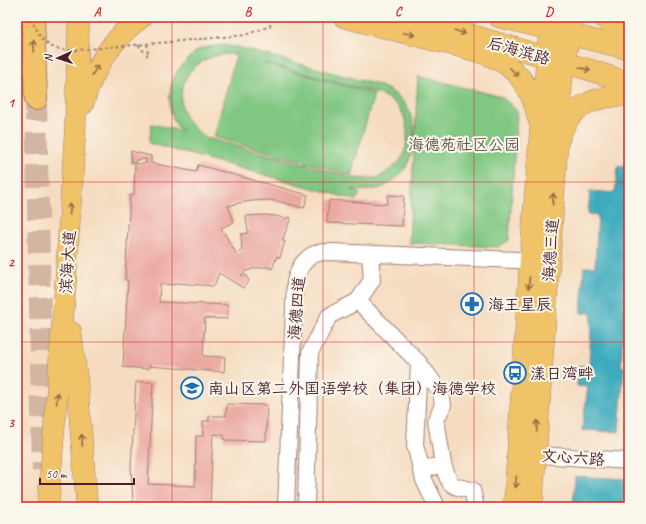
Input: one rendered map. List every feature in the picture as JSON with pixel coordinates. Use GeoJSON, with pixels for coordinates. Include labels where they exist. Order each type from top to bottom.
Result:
{"type":"FeatureCollection","features":[{"type":"Feature","properties":{"kind":"highway"},"geometry":{"type":"LineString","coordinates":[[32,17],[36,99]]}},
{"type":"Feature","properties":{"kind":"main road","name":"滨海大道"},"geometry":{"type":"LineString","coordinates":[[48,507],[65,290],[75,134],[79,17]]}},
{"type":"Feature","properties":{"kind":"main road"},"geometry":{"type":"LineString","coordinates":[[75,134],[86,91],[99,63],[122,34],[142,17]]}},
{"type":"Feature","properties":{"kind":"main road"},"geometry":{"type":"LineString","coordinates":[[344,17],[467,48],[496,58],[516,73],[531,94],[540,132]]}},
{"type":"Feature","properties":{"kind":"main road","name":"后海滨路"},"geometry":{"type":"LineString","coordinates":[[410,17],[629,83]]}},
{"type":"Feature","properties":{"kind":"main road","name":"后海滨路"},"geometry":{"type":"LineString","coordinates":[[499,17],[561,24],[629,49]]}},
{"type":"Feature","properties":{"kind":"main road"},"geometry":{"type":"LineString","coordinates":[[603,17],[615,28],[629,37]]}},
{"type":"Feature","properties":{"kind":"main road","name":"海德三道"},"geometry":{"type":"LineString","coordinates":[[514,507],[526,454],[540,261],[540,132],[561,24]]}},
{"type":"Feature","properties":{"kind":"main road"},"geometry":{"type":"LineString","coordinates":[[467,48],[511,48]]}},
{"type":"Feature","properties":{"kind":"main road","name":"海德三道"},"geometry":{"type":"LineString","coordinates":[[540,261],[557,146],[555,60]]}},
{"type":"Feature","properties":{"kind":"main road"},"geometry":{"type":"LineString","coordinates":[[557,146],[563,129],[570,116],[578,108],[586,103],[604,98],[629,95]]}},
{"type":"Feature","properties":{"kind":"main road"},"geometry":{"type":"LineString","coordinates":[[65,290],[77,382],[87,507]]}},
{"type":"Feature","properties":{"kind":"main road","name":"海德三道"},"geometry":{"type":"LineString","coordinates":[[526,454],[532,507]]}},
{"type":"Feature","properties":{"kind":"street","name":"海德四道"},"geometry":{"type":"LineString","coordinates":[[286,507],[295,282],[297,272],[308,258],[318,253],[331,252],[540,261]]}},
{"type":"Feature","properties":{"kind":"street"},"geometry":{"type":"LineString","coordinates":[[306,507],[310,353],[328,316],[358,301],[372,280],[370,254]]}},
{"type":"Feature","properties":{"kind":"street"},"geometry":{"type":"LineString","coordinates":[[358,301],[419,363],[441,393],[443,405],[436,420],[443,464],[450,484],[457,488],[472,490],[476,507]]}},
{"type":"Feature","properties":{"kind":"street"},"geometry":{"type":"LineString","coordinates":[[419,363],[415,446],[424,480],[437,507]]}},
{"type":"Feature","properties":{"kind":"street","name":"文心六路"},"geometry":{"type":"LineString","coordinates":[[526,454],[629,461]]}},
{"type":"Feature","properties":{"kind":"street"},"geometry":{"type":"LineString","coordinates":[[421,471],[443,464]]}},
{"type":"Feature","properties":{"kind":"path"},"geometry":{"type":"LineString","coordinates":[[32,17],[39,36],[45,42],[51,46],[68,51],[245,35],[270,26],[272,17]]}},
{"type":"Feature","properties":{"kind":"path"},"geometry":{"type":"LineString","coordinates":[[138,45],[148,56],[147,44]]}},
{"type":"Feature","properties":{"kind":"green space"},"geometry":{"type":"Polygon","coordinates":[[[222,45],[237,47],[378,85],[398,96],[407,107],[410,114],[414,137],[409,160],[402,173],[383,187],[372,190],[352,190],[360,193],[356,200],[149,143],[152,124],[181,131],[174,121],[171,112],[170,95],[173,80],[182,65],[200,49],[222,45]],[[236,55],[213,56],[205,60],[191,71],[186,77],[183,85],[181,102],[186,117],[194,128],[207,138],[354,178],[380,177],[399,162],[405,151],[407,132],[403,114],[395,104],[377,93],[264,63],[374,94],[351,175],[214,137],[236,55]]]}},
{"type":"Feature","properties":{"kind":"green space","name":"海德苑社区公园"},"geometry":{"type":"Polygon","coordinates":[[[418,76],[502,97],[517,111],[509,240],[498,247],[409,243],[418,76]]]}},
{"type":"Feature","properties":{"kind":"water"},"geometry":{"type":"Polygon","coordinates":[[[618,165],[629,167],[629,235],[621,367],[624,367],[619,432],[582,430],[588,387],[577,386],[578,366],[589,366],[592,313],[581,313],[584,267],[595,267],[598,215],[588,214],[590,191],[615,193],[618,165]]]}},
{"type":"Feature","properties":{"kind":"water"},"geometry":{"type":"Polygon","coordinates":[[[575,476],[625,479],[623,507],[573,507],[575,476]]]}},
{"type":"Feature","properties":{"kind":"building"},"geometry":{"type":"Polygon","coordinates":[[[131,151],[151,156],[151,163],[196,172],[198,165],[308,195],[304,208],[269,200],[252,201],[228,206],[234,222],[221,228],[236,253],[242,251],[241,234],[248,233],[246,216],[265,215],[286,219],[287,217],[291,218],[282,241],[285,241],[280,258],[277,256],[272,269],[267,267],[256,268],[246,271],[241,275],[243,276],[245,274],[249,281],[243,288],[219,273],[214,286],[175,283],[175,285],[160,284],[159,302],[228,305],[227,319],[205,318],[203,356],[225,357],[224,372],[149,366],[149,369],[123,367],[128,280],[125,280],[130,195],[134,195],[135,164],[146,163],[146,159],[136,160],[136,162],[131,163],[131,151]]]}},
{"type":"Feature","properties":{"kind":"building"},"geometry":{"type":"Polygon","coordinates":[[[388,195],[404,196],[402,226],[327,223],[329,200],[387,204],[388,195]]]}},
{"type":"Feature","properties":{"kind":"building"},"geometry":{"type":"Polygon","coordinates":[[[136,382],[153,382],[148,484],[195,486],[196,436],[203,436],[203,421],[209,421],[209,416],[226,416],[227,404],[267,405],[266,441],[224,440],[224,435],[213,434],[210,506],[133,502],[131,466],[136,382]]]}},
{"type":"Feature","properties":{"kind":"tunnel"},"geometry":{"type":"LineString","coordinates":[[36,99],[43,470]]}},
{"type":"Feature","properties":{"kind":"place","name":"海王星辰"},"geometry":{"type":"Point","coordinates":[472,304]}},
{"type":"Feature","properties":{"kind":"place","name":"漾日湾畔"},"geometry":{"type":"Point","coordinates":[515,373]}},
{"type":"Feature","properties":{"kind":"place","name":"南山区第二外国语学校（集团）海德学校"},"geometry":{"type":"Point","coordinates":[192,388]}}]}
